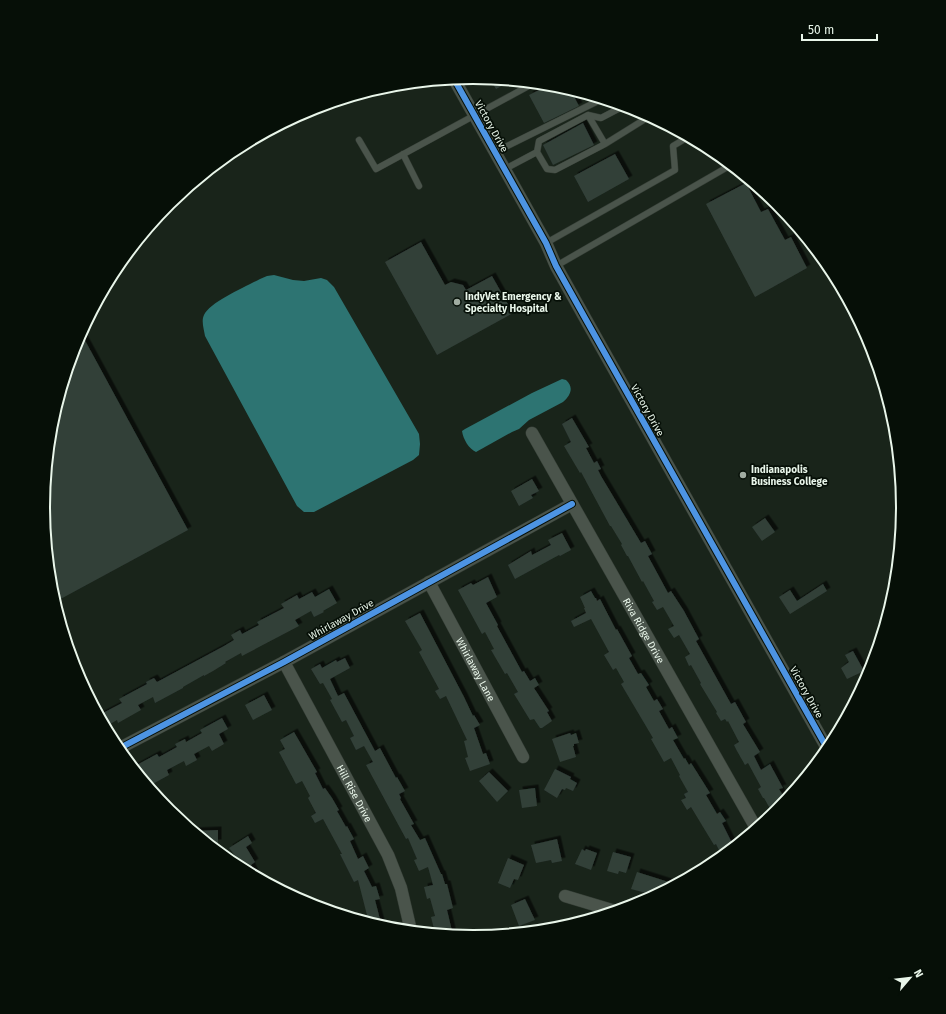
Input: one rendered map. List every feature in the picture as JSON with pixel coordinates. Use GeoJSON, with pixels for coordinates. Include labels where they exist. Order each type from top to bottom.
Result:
{"type":"FeatureCollection","features":[{"type":"Feature","properties":{"kind":"street","name":"Victory Drive"},"geometry":{"type":"LineString","coordinates":[[457,85],[546,243],[556,266],[824,743]]}},
{"type":"Feature","properties":{"kind":"street","name":"Riva Ridge Drive"},"geometry":{"type":"LineString","coordinates":[[532,433],[753,824]]}},
{"type":"Feature","properties":{"kind":"street","name":"Whirlaway Drive"},"geometry":{"type":"LineString","coordinates":[[124,746],[284,662],[572,504]]}},
{"type":"Feature","properties":{"kind":"street","name":"Whirlaway Lane"},"geometry":{"type":"LineString","coordinates":[[429,582],[522,757]]}},
{"type":"Feature","properties":{"kind":"street","name":"Hill Rise Drive"},"geometry":{"type":"LineString","coordinates":[[284,662],[388,855],[401,888],[410,925]]}},
{"type":"Feature","properties":{"kind":"street"},"geometry":{"type":"LineString","coordinates":[[564,896],[607,909]]}},
{"type":"Feature","properties":{"kind":"lane"},"geometry":{"type":"LineString","coordinates":[[359,140],[376,169],[525,88]]}},
{"type":"Feature","properties":{"kind":"lane"},"geometry":{"type":"LineString","coordinates":[[495,152],[596,102]]}},
{"type":"Feature","properties":{"kind":"lane"},"geometry":{"type":"LineString","coordinates":[[618,109],[601,118],[588,114],[539,141],[537,152],[547,169],[555,170],[605,144],[643,120]]}},
{"type":"Feature","properties":{"kind":"lane"},"geometry":{"type":"LineString","coordinates":[[588,114],[605,144]]}},
{"type":"Feature","properties":{"kind":"lane"},"geometry":{"type":"LineString","coordinates":[[546,243],[674,170],[673,146],[683,140]]}},
{"type":"Feature","properties":{"kind":"lane"},"geometry":{"type":"LineString","coordinates":[[505,170],[537,152]]}},
{"type":"Feature","properties":{"kind":"lane"},"geometry":{"type":"LineString","coordinates":[[403,154],[419,186]]}},
{"type":"Feature","properties":{"kind":"lane"},"geometry":{"type":"LineString","coordinates":[[556,266],[726,168]]}},
{"type":"Feature","properties":{"kind":"water"},"geometry":{"type":"Polygon","coordinates":[[[274,275],[304,281],[321,278],[327,280],[334,287],[419,434],[419,455],[413,460],[314,512],[304,512],[297,506],[205,336],[203,328],[204,315],[213,305],[260,279],[274,275]]]}},
{"type":"Feature","properties":{"kind":"water"},"geometry":{"type":"Polygon","coordinates":[[[562,379],[566,380],[571,388],[570,394],[563,402],[529,420],[519,429],[476,452],[471,449],[462,431],[532,393],[562,379]]]}},
{"type":"Feature","properties":{"kind":"building"},"geometry":{"type":"Polygon","coordinates":[[[493,85],[503,85],[496,89],[493,85]]]}},
{"type":"Feature","properties":{"kind":"building"},"geometry":{"type":"Polygon","coordinates":[[[540,90],[556,92],[574,96],[579,106],[544,123],[529,95],[540,90]]]}},
{"type":"Feature","properties":{"kind":"building"},"geometry":{"type":"Polygon","coordinates":[[[583,123],[594,145],[553,165],[543,145],[583,123]]]}},
{"type":"Feature","properties":{"kind":"building"},"geometry":{"type":"Polygon","coordinates":[[[615,154],[629,179],[588,202],[574,176],[615,154]]]}},
{"type":"Feature","properties":{"kind":"building"},"geometry":{"type":"Polygon","coordinates":[[[745,183],[761,212],[768,209],[785,240],[791,237],[807,268],[755,297],[706,204],[745,183]]]}},
{"type":"Feature","properties":{"kind":"building","name":"IndyVet Emergency & Specialty Hospital"},"geometry":{"type":"Polygon","coordinates":[[[421,242],[445,285],[451,282],[463,285],[466,290],[492,276],[513,313],[437,355],[385,262],[421,242]]]}},
{"type":"Feature","properties":{"kind":"building"},"geometry":{"type":"Polygon","coordinates":[[[85,340],[188,530],[60,599],[51,535],[51,479],[58,424],[64,398],[72,371],[85,340]]]}},
{"type":"Feature","properties":{"kind":"building"},"geometry":{"type":"Polygon","coordinates":[[[572,418],[589,447],[586,448],[594,463],[597,461],[601,469],[598,470],[601,476],[641,543],[645,541],[652,554],[648,556],[668,593],[671,591],[684,611],[699,639],[696,641],[731,704],[735,702],[746,722],[743,724],[760,752],[754,756],[761,770],[770,764],[783,788],[779,789],[783,795],[770,808],[758,789],[761,787],[748,763],[745,765],[734,745],[739,742],[728,721],[727,722],[725,719],[721,721],[691,665],[689,666],[685,657],[690,654],[679,635],[674,638],[668,629],[674,626],[663,607],[657,610],[652,602],[654,601],[643,581],[642,582],[627,556],[621,545],[622,544],[610,526],[581,472],[580,473],[564,446],[571,442],[562,424],[572,418]]]}},
{"type":"Feature","properties":{"kind":"building"},"geometry":{"type":"Polygon","coordinates":[[[532,479],[539,491],[531,495],[533,498],[519,506],[511,491],[532,479]]]}},
{"type":"Feature","properties":{"kind":"building"},"geometry":{"type":"Polygon","coordinates":[[[765,518],[775,532],[762,541],[752,527],[765,518]]]}},
{"type":"Feature","properties":{"kind":"building"},"geometry":{"type":"Polygon","coordinates":[[[562,533],[571,550],[515,579],[508,565],[531,551],[532,555],[551,545],[548,540],[562,533]]]}},
{"type":"Feature","properties":{"kind":"building"},"geometry":{"type":"Polygon","coordinates":[[[488,577],[497,597],[486,603],[522,672],[524,671],[530,681],[535,678],[539,685],[534,688],[549,711],[547,712],[552,721],[542,728],[540,728],[534,719],[530,720],[514,694],[518,692],[507,673],[505,674],[491,650],[494,649],[485,632],[482,634],[458,590],[471,583],[473,585],[488,577]]]}},
{"type":"Feature","properties":{"kind":"building"},"geometry":{"type":"Polygon","coordinates":[[[823,584],[827,591],[790,614],[779,597],[790,590],[797,601],[823,584]]]}},
{"type":"Feature","properties":{"kind":"building"},"geometry":{"type":"Polygon","coordinates":[[[329,589],[337,603],[314,617],[311,611],[295,620],[299,626],[242,656],[241,653],[213,671],[155,703],[153,697],[138,705],[141,710],[118,723],[117,720],[110,724],[104,712],[122,703],[119,699],[147,684],[146,682],[154,678],[157,682],[224,646],[234,640],[231,635],[240,630],[242,634],[259,625],[257,622],[284,608],[281,604],[297,595],[299,599],[312,592],[315,597],[329,589]]]}},
{"type":"Feature","properties":{"kind":"building"},"geometry":{"type":"Polygon","coordinates":[[[591,591],[597,601],[600,599],[616,630],[617,629],[632,656],[629,658],[638,674],[641,673],[649,685],[646,687],[654,701],[657,699],[663,709],[659,711],[669,729],[672,727],[678,738],[673,740],[684,759],[685,758],[689,765],[691,763],[710,793],[706,795],[717,814],[720,812],[726,821],[722,823],[732,842],[720,851],[716,844],[714,845],[691,807],[687,810],[681,800],[686,798],[684,794],[688,792],[679,776],[680,775],[671,758],[664,762],[651,739],[653,738],[621,684],[624,682],[616,668],[613,670],[604,655],[609,652],[591,619],[574,627],[571,621],[586,613],[580,597],[591,591]]]}},
{"type":"Feature","properties":{"kind":"building"},"geometry":{"type":"Polygon","coordinates":[[[420,613],[473,716],[474,715],[480,725],[474,728],[483,754],[486,753],[490,764],[470,771],[465,758],[468,757],[464,741],[467,740],[446,696],[440,699],[435,691],[439,689],[419,652],[422,650],[405,621],[420,613]]]}},
{"type":"Feature","properties":{"kind":"building"},"geometry":{"type":"Polygon","coordinates":[[[853,651],[863,670],[863,672],[847,679],[841,668],[849,662],[845,655],[853,651]]]}},
{"type":"Feature","properties":{"kind":"building"},"geometry":{"type":"Polygon","coordinates":[[[345,658],[350,668],[330,679],[338,696],[344,693],[375,751],[380,748],[396,778],[397,777],[405,791],[399,794],[400,799],[414,824],[411,825],[420,840],[425,838],[442,874],[445,884],[447,884],[453,908],[447,910],[452,929],[434,928],[431,917],[435,916],[430,898],[427,899],[424,887],[433,885],[428,867],[419,871],[414,860],[417,859],[408,838],[406,839],[366,765],[373,762],[364,746],[356,750],[350,738],[354,736],[346,720],[342,722],[323,683],[320,684],[311,669],[320,664],[322,668],[336,660],[337,662],[345,658]]]}},
{"type":"Feature","properties":{"kind":"building"},"geometry":{"type":"Polygon","coordinates":[[[264,695],[272,710],[253,720],[245,705],[264,695]]]}},
{"type":"Feature","properties":{"kind":"building"},"geometry":{"type":"Polygon","coordinates":[[[222,718],[228,729],[219,734],[224,744],[212,751],[209,746],[194,754],[197,760],[186,766],[184,761],[167,770],[169,775],[153,784],[137,765],[157,754],[159,757],[177,747],[175,744],[185,739],[186,742],[202,733],[200,730],[222,718]]]}},
{"type":"Feature","properties":{"kind":"building"},"geometry":{"type":"Polygon","coordinates":[[[294,732],[317,772],[315,773],[323,789],[325,788],[339,810],[337,811],[354,839],[350,841],[358,859],[363,856],[369,868],[364,871],[372,887],[376,886],[380,899],[375,900],[380,920],[367,917],[358,880],[354,882],[340,854],[342,854],[323,819],[315,823],[311,816],[316,813],[308,798],[310,796],[302,781],[296,784],[279,752],[285,749],[280,740],[294,732]]]}},
{"type":"Feature","properties":{"kind":"building"},"geometry":{"type":"Polygon","coordinates":[[[570,733],[571,735],[576,733],[579,743],[574,744],[573,746],[576,757],[560,762],[552,739],[570,733]]]}},
{"type":"Feature","properties":{"kind":"building"},"geometry":{"type":"Polygon","coordinates":[[[555,769],[571,777],[570,779],[577,783],[573,791],[566,788],[565,790],[562,789],[557,798],[544,790],[555,769]]]}},
{"type":"Feature","properties":{"kind":"building"},"geometry":{"type":"Polygon","coordinates":[[[489,772],[508,791],[497,802],[479,781],[489,772]]]}},
{"type":"Feature","properties":{"kind":"building"},"geometry":{"type":"Polygon","coordinates":[[[535,788],[537,806],[522,808],[519,790],[535,788]]]}},
{"type":"Feature","properties":{"kind":"building"},"geometry":{"type":"Polygon","coordinates":[[[218,830],[218,843],[215,843],[201,831],[218,830]]]}},
{"type":"Feature","properties":{"kind":"building"},"geometry":{"type":"Polygon","coordinates":[[[248,836],[252,843],[246,847],[255,862],[251,865],[252,868],[237,858],[229,848],[248,836]]]}},
{"type":"Feature","properties":{"kind":"building"},"geometry":{"type":"Polygon","coordinates":[[[557,839],[562,861],[552,863],[551,860],[536,863],[531,845],[557,839]]]}},
{"type":"Feature","properties":{"kind":"building"},"geometry":{"type":"Polygon","coordinates":[[[582,849],[597,853],[591,870],[575,864],[582,849]]]}},
{"type":"Feature","properties":{"kind":"building"},"geometry":{"type":"Polygon","coordinates":[[[613,852],[631,857],[626,873],[619,871],[618,874],[607,871],[613,852]]]}},
{"type":"Feature","properties":{"kind":"building"},"geometry":{"type":"Polygon","coordinates":[[[508,858],[524,865],[518,880],[514,879],[510,888],[498,883],[508,858]]]}},
{"type":"Feature","properties":{"kind":"building"},"geometry":{"type":"Polygon","coordinates":[[[637,872],[668,882],[646,893],[631,889],[637,872]]]}},
{"type":"Feature","properties":{"kind":"building"},"geometry":{"type":"Polygon","coordinates":[[[525,899],[535,920],[519,926],[511,905],[525,899]]]}},
{"type":"Feature","properties":{"kind":"cycle path"},"geometry":{"type":"LineString","coordinates":[[457,85],[546,243],[556,266],[824,743]]}},
{"type":"Feature","properties":{"kind":"cycle path"},"geometry":{"type":"LineString","coordinates":[[124,746],[284,662],[572,504]]}},
{"type":"Feature","properties":{"kind":"place","name":"IndyVet Emergency & Specialty Hospital"},"geometry":{"type":"Point","coordinates":[457,302]}},
{"type":"Feature","properties":{"kind":"place","name":"Indianapolis Business College"},"geometry":{"type":"Point","coordinates":[743,475]}}]}
